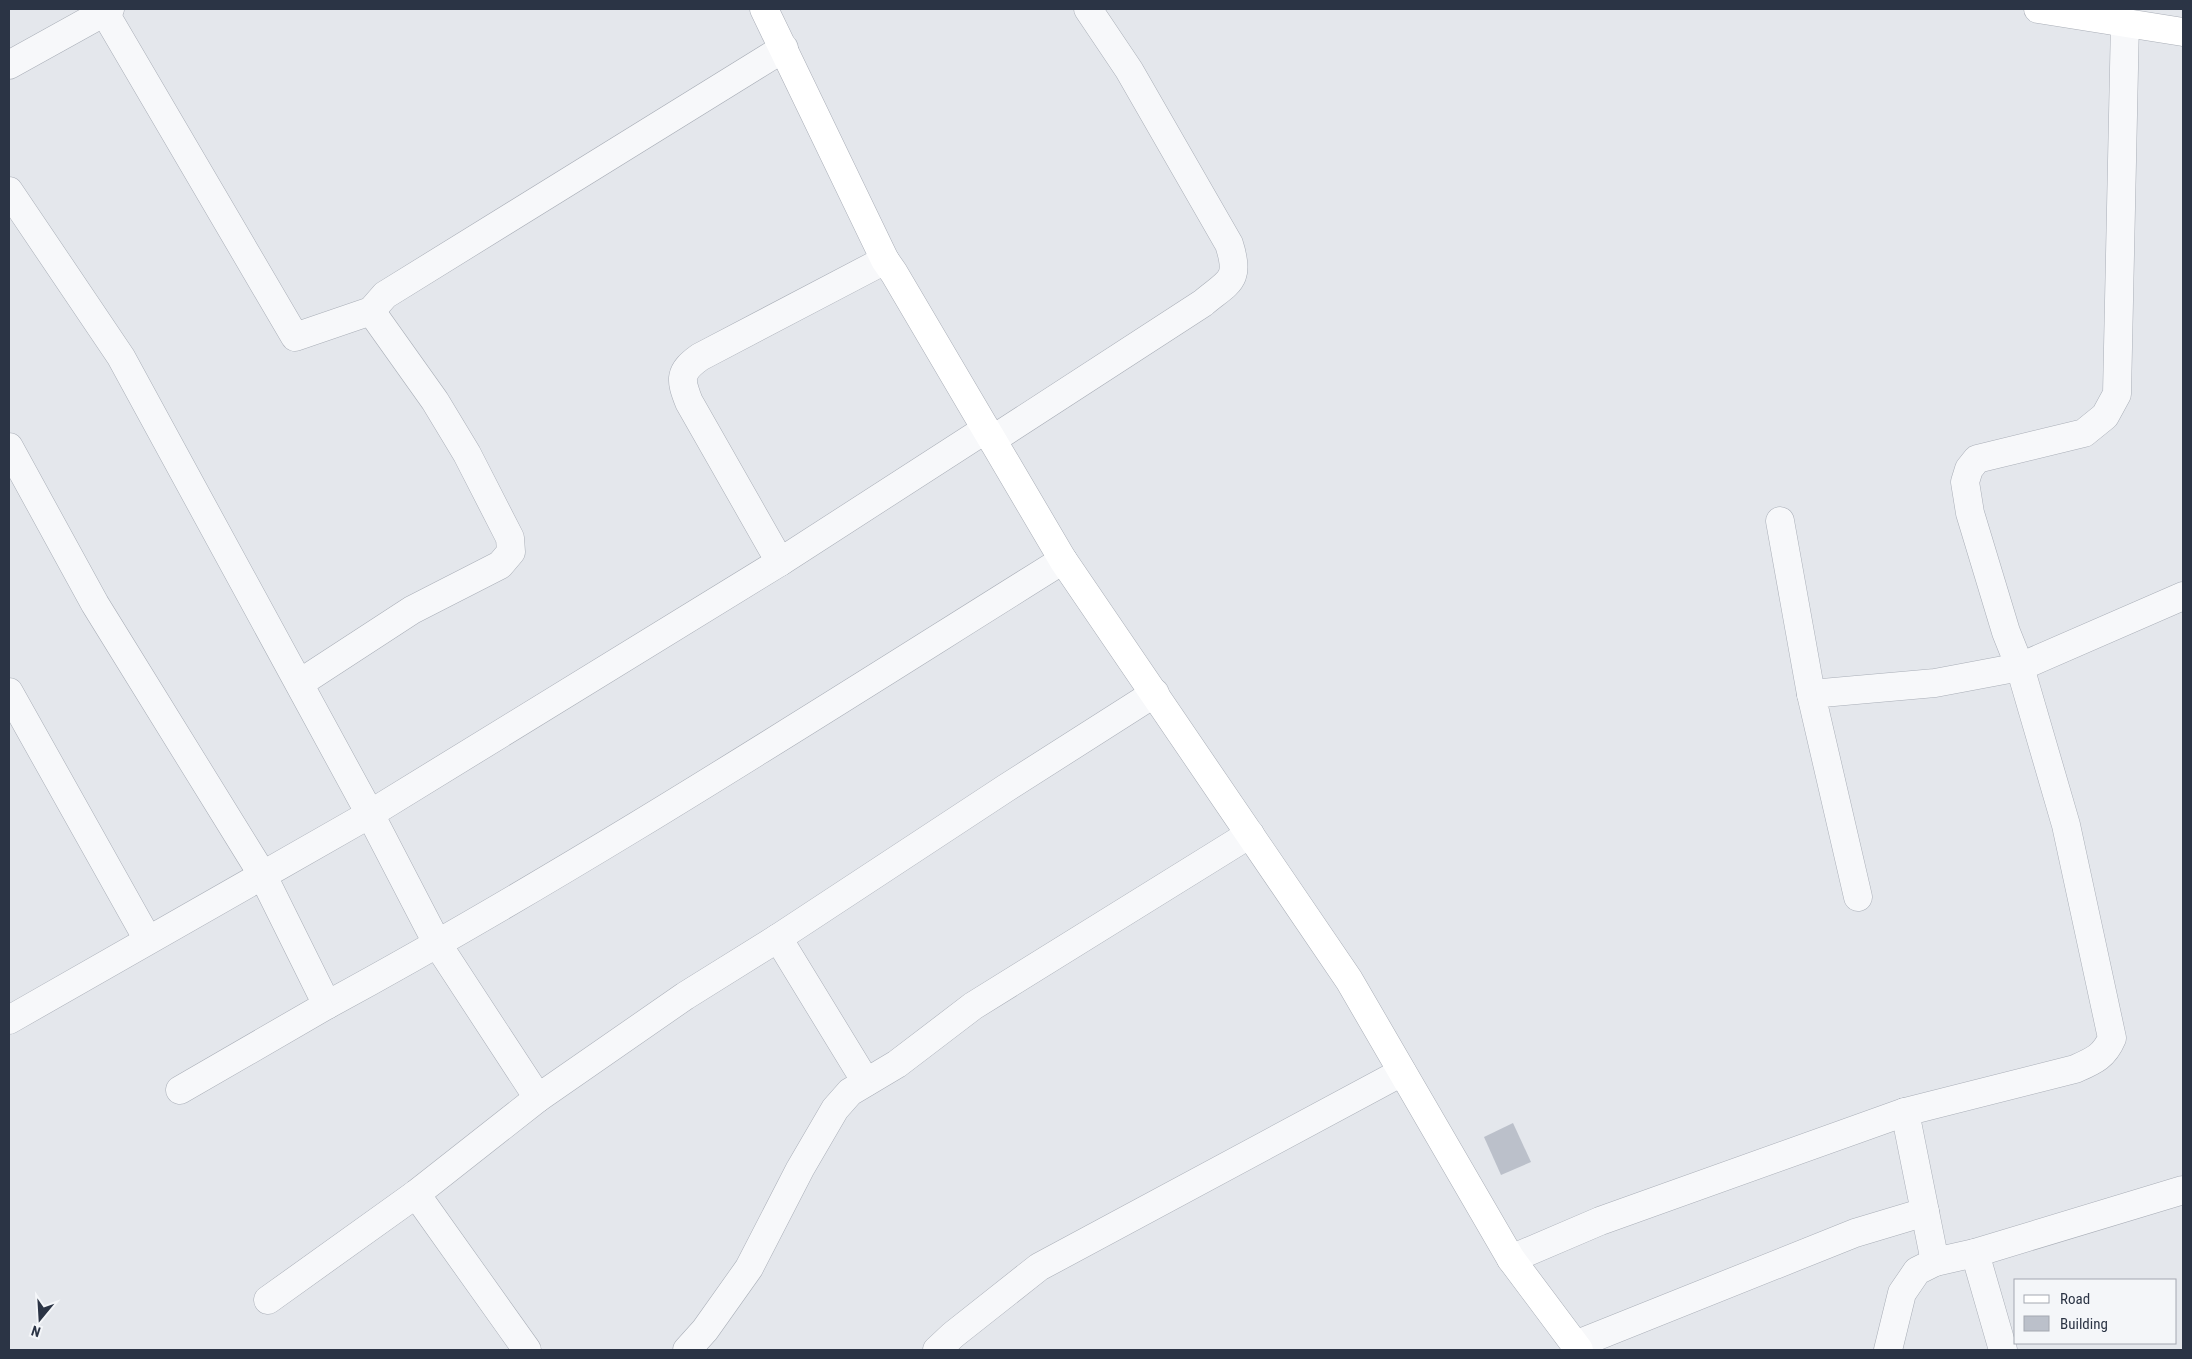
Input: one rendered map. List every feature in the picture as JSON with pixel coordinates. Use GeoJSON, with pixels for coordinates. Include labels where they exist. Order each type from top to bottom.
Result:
{"type":"FeatureCollection","features":[{"type":"Feature","properties":{"kind":"street"},"geometry":{"type":"LineString","coordinates":[[764,9],[885,260],[1063,560],[1349,980],[1511,1259],[1577,1348],[1855,1233],[1925,1212]]}},
{"type":"Feature","properties":{"kind":"street"},"geometry":{"type":"LineString","coordinates":[[9,1020],[370,814],[1202,303],[1230,281],[1235,263],[1229,244],[1128,70],[1088,9]]}},
{"type":"Feature","properties":{"kind":"street"},"geometry":{"type":"LineString","coordinates":[[2040,9],[2183,32]]}},
{"type":"Feature","properties":{"kind":"street"},"geometry":{"type":"LineString","coordinates":[[13,56],[107,11],[295,338],[371,311],[384,295],[784,48]]}},
{"type":"Feature","properties":{"kind":"street"},"geometry":{"type":"LineString","coordinates":[[1511,1259],[1600,1221],[1905,1112],[2076,1069],[2095,1060],[2107,1050],[2112,1038],[2066,825],[2020,667],[2006,632],[1970,513],[1965,482],[1969,468],[1977,459],[2084,433],[2105,416],[2117,394],[2125,22]]}},
{"type":"Feature","properties":{"kind":"street"},"geometry":{"type":"LineString","coordinates":[[9,191],[121,357],[300,683],[438,945],[538,1098]]}},
{"type":"Feature","properties":{"kind":"street"},"geometry":{"type":"LineString","coordinates":[[780,562],[689,402],[682,379],[684,372],[688,366],[700,357],[885,260]]}},
{"type":"Feature","properties":{"kind":"street"},"geometry":{"type":"LineString","coordinates":[[300,683],[412,610],[500,565],[511,552],[510,538],[467,454],[436,401],[371,311]]}},
{"type":"Feature","properties":{"kind":"street"},"geometry":{"type":"LineString","coordinates":[[9,448],[95,604],[262,874],[327,1005]]}},
{"type":"Feature","properties":{"kind":"street"},"geometry":{"type":"LineString","coordinates":[[1780,521],[1811,694],[1858,897]]}},
{"type":"Feature","properties":{"kind":"street"},"geometry":{"type":"LineString","coordinates":[[180,1090],[327,1005],[438,945],[571,867],[1063,560]]}},
{"type":"Feature","properties":{"kind":"street"},"geometry":{"type":"LineString","coordinates":[[1811,694],[1936,683],[2020,667],[2183,596]]}},
{"type":"Feature","properties":{"kind":"street"},"geometry":{"type":"LineString","coordinates":[[9,692],[148,940]]}},
{"type":"Feature","properties":{"kind":"street"},"geometry":{"type":"LineString","coordinates":[[268,1300],[416,1194],[538,1098],[685,996],[778,938],[1006,788],[1155,693]]}},
{"type":"Feature","properties":{"kind":"street"},"geometry":{"type":"LineString","coordinates":[[687,1350],[705,1330],[749,1268],[800,1169],[835,1109],[850,1092],[897,1064],[974,1006],[1250,834]]}},
{"type":"Feature","properties":{"kind":"street"},"geometry":{"type":"LineString","coordinates":[[778,938],[866,1082]]}},
{"type":"Feature","properties":{"kind":"street"},"geometry":{"type":"LineString","coordinates":[[937,1350],[1039,1267],[1402,1072]]}},
{"type":"Feature","properties":{"kind":"street"},"geometry":{"type":"LineString","coordinates":[[1905,1112],[1935,1262]]}},
{"type":"Feature","properties":{"kind":"street"},"geometry":{"type":"LineString","coordinates":[[1888,1350],[1902,1293],[1917,1270],[1935,1262],[1975,1253],[2183,1190]]}},
{"type":"Feature","properties":{"kind":"street"},"geometry":{"type":"LineString","coordinates":[[416,1194],[527,1350]]}},
{"type":"Feature","properties":{"kind":"street"},"geometry":{"type":"LineString","coordinates":[[1975,1253],[2003,1350]]}},
{"type":"Feature","properties":{"kind":"building"},"geometry":{"type":"Polygon","coordinates":[[[1513,1123],[1531,1162],[1501,1175],[1484,1137],[1513,1123]]]}}]}
